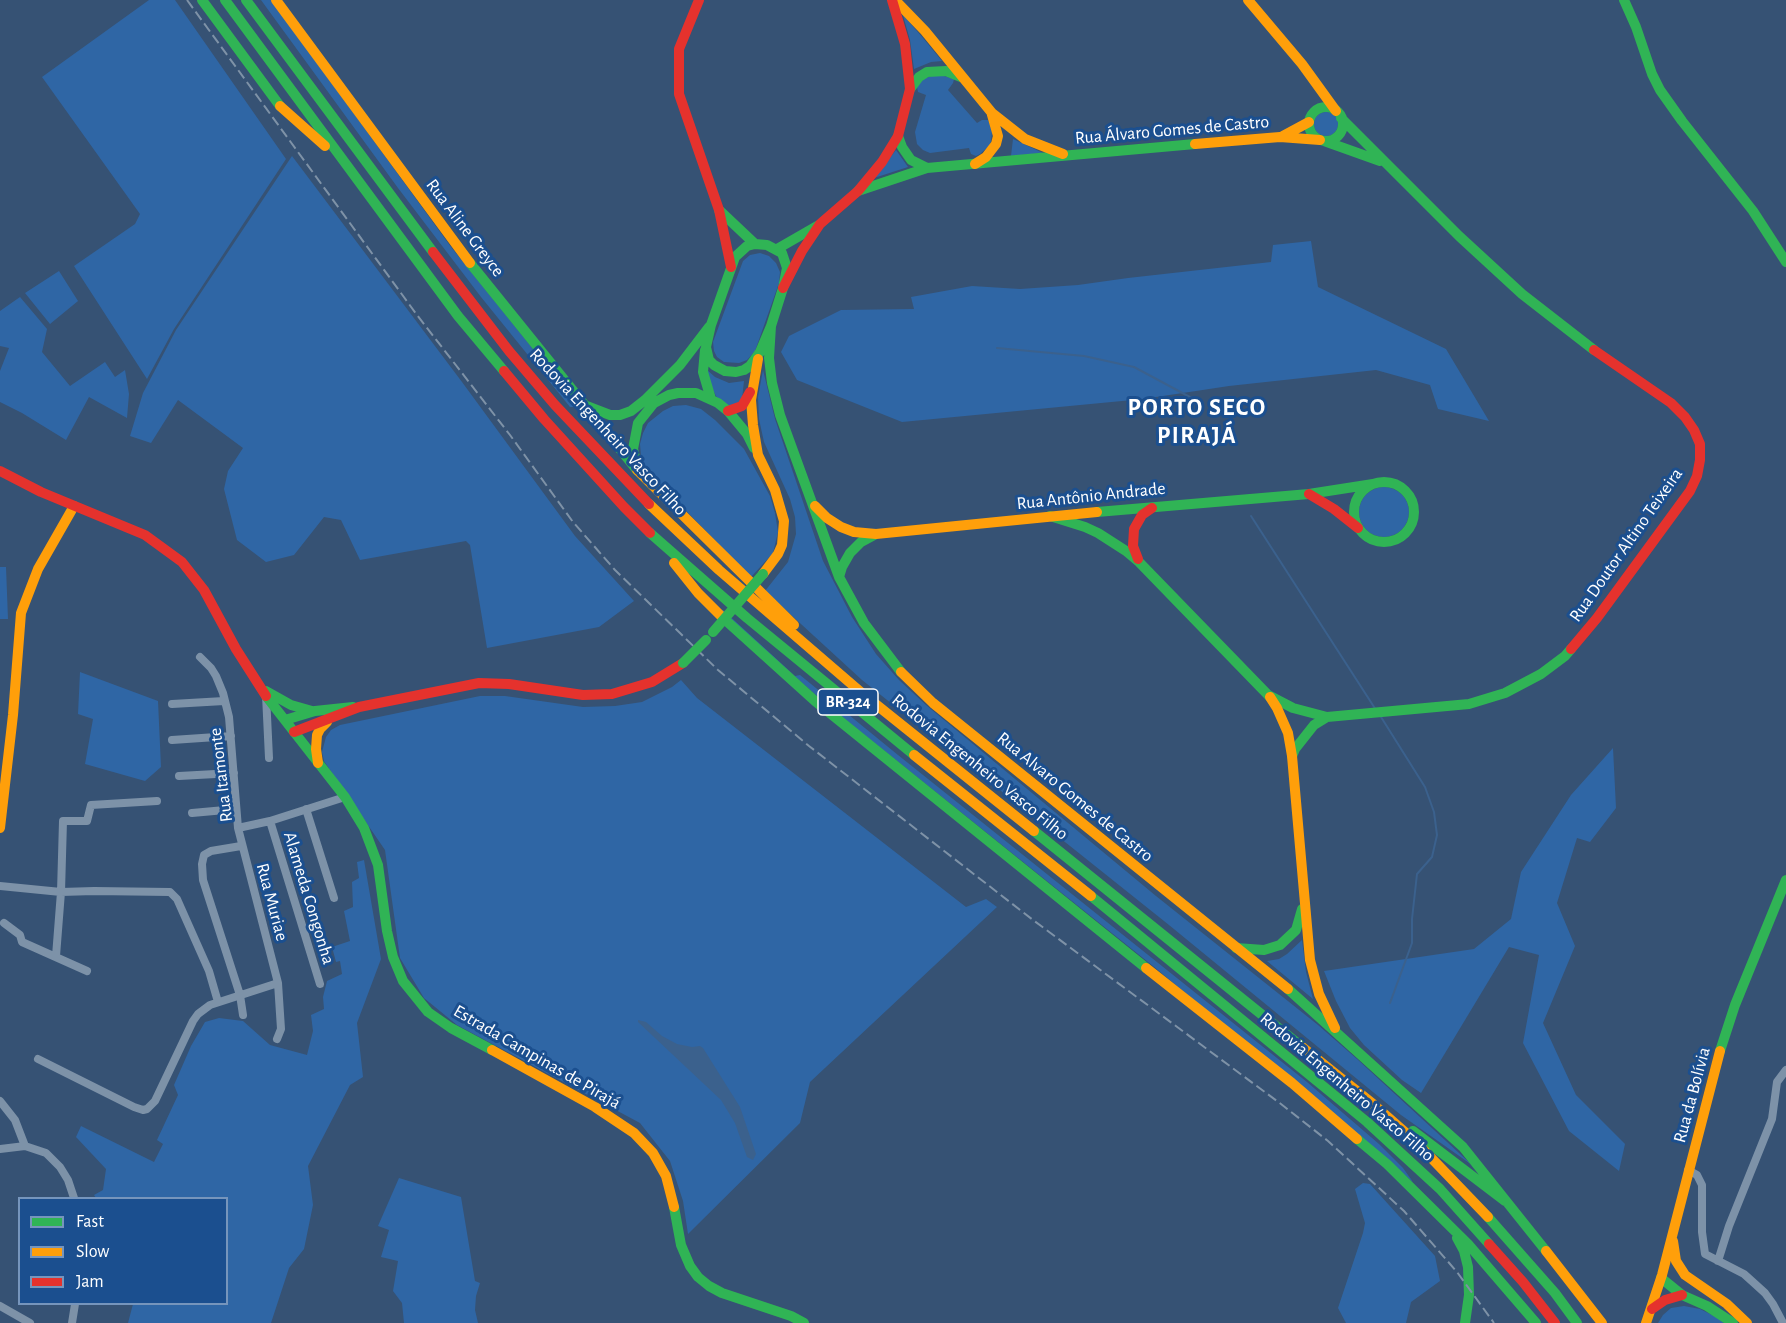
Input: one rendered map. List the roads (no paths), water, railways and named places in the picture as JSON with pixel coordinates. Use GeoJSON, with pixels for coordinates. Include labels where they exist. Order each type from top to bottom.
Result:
{"type":"FeatureCollection","features":[{"type":"Feature","properties":{"kind":"main road"},"geometry":{"type":"LineString","coordinates":[[202,0],[280,106],[351,172]]}},
{"type":"Feature","properties":{"kind":"main road","name":"Rodovia Engenheiro Vasco Filho"},"geometry":{"type":"LineString","coordinates":[[225,0],[458,316],[544,419],[652,535],[851,705],[1120,920],[1367,1122],[1440,1189],[1517,1275],[1555,1323]]}},
{"type":"Feature","properties":{"kind":"main road","name":"Rodovia Engenheiro Vasco Filho"},"geometry":{"type":"LineString","coordinates":[[246,0],[509,351],[555,405],[638,494],[719,570],[863,694],[1373,1104],[1415,1141],[1500,1229],[1555,1293],[1577,1323]]}},
{"type":"Feature","properties":{"kind":"main road","name":"Rua Aline Greyce"},"geometry":{"type":"LineString","coordinates":[[276,0],[498,299],[637,470],[863,694]]}},
{"type":"Feature","properties":{"kind":"main road"},"geometry":{"type":"LineString","coordinates":[[699,0],[679,49],[679,93],[682,108],[719,210],[731,267]]}},
{"type":"Feature","properties":{"kind":"main road"},"geometry":{"type":"LineString","coordinates":[[894,0],[925,31],[963,78]]}},
{"type":"Feature","properties":{"kind":"main road"},"geometry":{"type":"LineString","coordinates":[[894,0],[904,44],[910,89]]}},
{"type":"Feature","properties":{"kind":"main road","name":"Rua Doutor Altino Teixeira"},"geometry":{"type":"LineString","coordinates":[[1248,0],[1302,64],[1339,114],[1383,162],[1471,248],[1522,294],[1579,339],[1671,403],[1685,417],[1700,444],[1701,460],[1690,491],[1577,643],[1552,666],[1514,688],[1488,699],[1449,707],[1327,717],[1293,708],[1268,695]]}},
{"type":"Feature","properties":{"kind":"main road"},"geometry":{"type":"LineString","coordinates":[[1624,0],[1660,90],[1753,211],[1786,262]]}},
{"type":"Feature","properties":{"kind":"main road"},"geometry":{"type":"LineString","coordinates":[[910,89],[919,76],[927,72],[946,71],[963,78]]}},
{"type":"Feature","properties":{"kind":"main road","name":"Rua Álvaro Gomes de Castro"},"geometry":{"type":"LineString","coordinates":[[963,78],[992,113],[1025,139],[1066,156]]}},
{"type":"Feature","properties":{"kind":"main road"},"geometry":{"type":"LineString","coordinates":[[1317,85],[1311,133],[1322,140]]}},
{"type":"Feature","properties":{"kind":"main road","name":"Rua Álvaro Gomes de Castro"},"geometry":{"type":"LineString","coordinates":[[777,249],[820,224],[858,191],[882,162],[898,136],[910,89]]}},
{"type":"Feature","properties":{"kind":"main road"},"geometry":{"type":"LineString","coordinates":[[1327,107],[1339,114],[1342,130],[1334,139],[1280,137],[1322,108],[1327,107]]}},
{"type":"Feature","properties":{"kind":"main road"},"geometry":{"type":"LineString","coordinates":[[975,164],[986,157],[996,144],[997,126],[992,113]]}},
{"type":"Feature","properties":{"kind":"main road"},"geometry":{"type":"LineString","coordinates":[[898,136],[911,160],[927,168]]}},
{"type":"Feature","properties":{"kind":"main road","name":"Rua Álvaro Gomes de Castro"},"geometry":{"type":"LineString","coordinates":[[858,191],[927,168],[1280,137]]}},
{"type":"Feature","properties":{"kind":"main road","name":"Rua Doutor Altino Teixeira"},"geometry":{"type":"LineString","coordinates":[[1322,140],[1383,162]]}},
{"type":"Feature","properties":{"kind":"main road"},"geometry":{"type":"LineString","coordinates":[[719,210],[755,244]]}},
{"type":"Feature","properties":{"kind":"main road","name":"Rua Álvaro Gomes de Castro"},"geometry":{"type":"LineString","coordinates":[[783,288],[802,251],[820,224]]}},
{"type":"Feature","properties":{"kind":"main road"},"geometry":{"type":"LineString","coordinates":[[711,399],[703,372],[703,363],[711,324],[731,267],[735,257],[747,246],[767,244],[777,249],[786,259],[787,268],[771,326],[760,352],[753,384],[752,411],[758,455]]}},
{"type":"Feature","properties":{"kind":"main road"},"geometry":{"type":"LineString","coordinates":[[582,404],[610,415],[620,415],[631,411],[680,365],[711,324]]}},
{"type":"Feature","properties":{"kind":"main road","name":"Rua Alvaro Gomes de Castro"},"geometry":{"type":"LineString","coordinates":[[771,326],[769,358],[780,415],[839,577],[864,623],[902,673],[933,703],[1284,986],[1463,1147],[1505,1201]]}},
{"type":"Feature","properties":{"kind":"main road"},"geometry":{"type":"LineString","coordinates":[[706,347],[709,360],[725,371],[744,370],[750,366],[760,352]]}},
{"type":"Feature","properties":{"kind":"main road"},"geometry":{"type":"LineString","coordinates":[[728,411],[742,406],[753,384]]}},
{"type":"Feature","properties":{"kind":"main road"},"geometry":{"type":"LineString","coordinates":[[294,732],[359,707],[479,683],[509,684],[583,695],[612,694],[652,682],[683,663],[709,636],[778,554],[782,544],[784,521],[775,490],[747,434],[728,411],[711,399],[696,393],[669,395],[654,403],[643,415],[635,430],[633,449],[637,470]]}},
{"type":"Feature","properties":{"kind":"main road","name":"Estrada Campinas de Pirajá"},"geometry":{"type":"LineString","coordinates":[[0,471],[74,506],[145,535],[182,562],[204,590],[236,649],[263,692],[345,797],[364,828],[375,853],[388,939],[393,957],[403,981],[418,1001],[428,1012],[451,1029],[595,1107],[634,1133],[653,1153],[666,1176],[681,1245],[690,1266],[698,1277],[722,1293],[791,1316],[804,1323]]}},
{"type":"Feature","properties":{"kind":"main road"},"geometry":{"type":"LineString","coordinates":[[1309,494],[1334,509],[1367,537],[1386,542],[1396,540],[1405,534],[1411,525],[1414,505],[1410,496],[1394,483],[1374,483],[1365,489],[1355,503],[1355,520],[1359,529]]}},
{"type":"Feature","properties":{"kind":"main road","name":"Rua Antônio Andrade"},"geometry":{"type":"LineString","coordinates":[[813,505],[841,527],[861,533],[876,534],[1158,506],[1309,494],[1374,483]]}},
{"type":"Feature","properties":{"kind":"main road"},"geometry":{"type":"LineString","coordinates":[[0,828],[13,715],[21,613],[38,569],[74,506]]}},
{"type":"Feature","properties":{"kind":"main road"},"geometry":{"type":"LineString","coordinates":[[1139,562],[1133,546],[1134,529],[1142,515],[1158,506]]}},
{"type":"Feature","properties":{"kind":"main road"},"geometry":{"type":"LineString","coordinates":[[1050,516],[1098,532],[1139,562],[1268,695],[1277,708],[1285,724],[1292,756],[1310,960],[1314,980],[1325,1010],[1338,1034]]}},
{"type":"Feature","properties":{"kind":"main road","name":"Rua Antônio Andrade"},"geometry":{"type":"LineString","coordinates":[[839,577],[850,553],[861,542],[876,534]]}},
{"type":"Feature","properties":{"kind":"main road"},"geometry":{"type":"LineString","coordinates":[[652,535],[698,593],[815,701],[1292,1083],[1387,1164],[1468,1244],[1536,1323]]}},
{"type":"Feature","properties":{"kind":"main road"},"geometry":{"type":"LineString","coordinates":[[263,692],[281,701],[315,711]]}},
{"type":"Feature","properties":{"kind":"main road"},"geometry":{"type":"LineString","coordinates":[[285,720],[315,711],[349,706],[359,707]]}},
{"type":"Feature","properties":{"kind":"main road"},"geometry":{"type":"LineString","coordinates":[[319,765],[316,749],[317,735],[325,724],[338,716]]}},
{"type":"Feature","properties":{"kind":"main road"},"geometry":{"type":"LineString","coordinates":[[1292,756],[1314,725],[1327,717]]}},
{"type":"Feature","properties":{"kind":"main road","name":"Rua da Bolívia"},"geometry":{"type":"LineString","coordinates":[[1646,1323],[1661,1277],[1711,1082],[1735,1005],[1786,880]]}},
{"type":"Feature","properties":{"kind":"main road"},"geometry":{"type":"LineString","coordinates":[[1235,948],[1271,949],[1286,941],[1299,923],[1304,888]]}},
{"type":"Feature","properties":{"kind":"main road"},"geometry":{"type":"LineString","coordinates":[[1373,1104],[1432,1143],[1505,1201],[1524,1222],[1602,1323]]}},
{"type":"Feature","properties":{"kind":"main road"},"geometry":{"type":"LineString","coordinates":[[1434,1210],[1458,1239],[1467,1259],[1469,1295],[1465,1323]]}},
{"type":"Feature","properties":{"kind":"main road"},"geometry":{"type":"LineString","coordinates":[[1674,1228],[1674,1252],[1679,1267],[1685,1275],[1727,1304],[1747,1323]]}},
{"type":"Feature","properties":{"kind":"main road"},"geometry":{"type":"LineString","coordinates":[[1661,1277],[1685,1275]]}},
{"type":"Feature","properties":{"kind":"main road"},"geometry":{"type":"LineString","coordinates":[[1661,1277],[1682,1295],[1707,1306],[1733,1323]]}},
{"type":"Feature","properties":{"kind":"main road"},"geometry":{"type":"LineString","coordinates":[[1652,1309],[1665,1300],[1682,1295]]}},
{"type":"Feature","properties":{"kind":"street","name":"Rua Itamonte"},"geometry":{"type":"LineString","coordinates":[[200,657],[216,676],[229,717],[238,828],[270,821],[345,797]]}},
{"type":"Feature","properties":{"kind":"street"},"geometry":{"type":"LineString","coordinates":[[263,692],[269,758]]}},
{"type":"Feature","properties":{"kind":"street"},"geometry":{"type":"LineString","coordinates":[[172,704],[224,701]]}},
{"type":"Feature","properties":{"kind":"street"},"geometry":{"type":"LineString","coordinates":[[172,740],[231,736]]}},
{"type":"Feature","properties":{"kind":"street"},"geometry":{"type":"LineString","coordinates":[[179,776],[234,774]]}},
{"type":"Feature","properties":{"kind":"street"},"geometry":{"type":"LineString","coordinates":[[56,956],[63,821],[87,821],[91,805],[157,801]]}},
{"type":"Feature","properties":{"kind":"street"},"geometry":{"type":"LineString","coordinates":[[192,813],[236,809]]}},
{"type":"Feature","properties":{"kind":"street"},"geometry":{"type":"LineString","coordinates":[[306,809],[334,898]]}},
{"type":"Feature","properties":{"kind":"street","name":"Alameda Congonha"},"geometry":{"type":"LineString","coordinates":[[270,821],[320,984]]}},
{"type":"Feature","properties":{"kind":"street","name":"Rua Muriae"},"geometry":{"type":"LineString","coordinates":[[238,828],[278,983],[281,1024],[277,1039]]}},
{"type":"Feature","properties":{"kind":"street"},"geometry":{"type":"LineString","coordinates":[[241,846],[211,851],[204,855],[201,864],[203,880],[240,995],[243,1014]]}},
{"type":"Feature","properties":{"kind":"street"},"geometry":{"type":"LineString","coordinates":[[0,886],[61,892],[170,892],[177,899],[209,971],[218,1002]]}},
{"type":"Feature","properties":{"kind":"street"},"geometry":{"type":"LineString","coordinates":[[4,923],[20,935],[22,942],[87,971]]}},
{"type":"Feature","properties":{"kind":"street"},"geometry":{"type":"LineString","coordinates":[[38,1059],[134,1107],[147,1109],[155,1101],[193,1020],[218,1002],[278,983]]}},
{"type":"Feature","properties":{"kind":"street"},"geometry":{"type":"LineString","coordinates":[[1718,1261],[1772,1119],[1777,1082],[1786,1070]]}},
{"type":"Feature","properties":{"kind":"street"},"geometry":{"type":"LineString","coordinates":[[0,1101],[15,1120],[25,1146]]}},
{"type":"Feature","properties":{"kind":"street"},"geometry":{"type":"LineString","coordinates":[[0,1149],[25,1146],[46,1154],[60,1167],[68,1180],[74,1197]]}},
{"type":"Feature","properties":{"kind":"street"},"geometry":{"type":"LineString","coordinates":[[1688,1170],[1697,1175],[1702,1185],[1703,1249],[1707,1256],[1744,1274],[1765,1293],[1783,1323]]}},
{"type":"Feature","properties":{"kind":"street"},"geometry":{"type":"LineString","coordinates":[[73,1320],[75,1305]]}},
{"type":"Feature","properties":{"kind":"street"},"geometry":{"type":"LineString","coordinates":[[0,1306],[30,1323]]}},
{"type":"Feature","properties":{"kind":"waterway"},"geometry":{"type":"LineString","coordinates":[[997,348],[1084,356],[1134,367],[1201,403]]}},
{"type":"Feature","properties":{"kind":"waterway"},"geometry":{"type":"LineString","coordinates":[[1251,516],[1376,710]]}},
{"type":"Feature","properties":{"kind":"waterway"},"geometry":{"type":"LineString","coordinates":[[1381,717],[1425,787],[1434,812],[1437,835],[1432,857],[1417,874],[1412,943],[1390,1003]]}},
{"type":"Feature","properties":{"kind":"railway"},"geometry":{"type":"LineString","coordinates":[[187,0],[417,315],[510,435],[573,522],[615,570],[718,670],[809,746],[1033,920],[1328,1141],[1404,1211],[1457,1272],[1494,1323]]}},
{"type":"Feature","properties":{"kind":"district","name":"PORTO SECO PIRAJÁ"},"geometry":{"type":"Point","coordinates":[1197,422]}}]}
